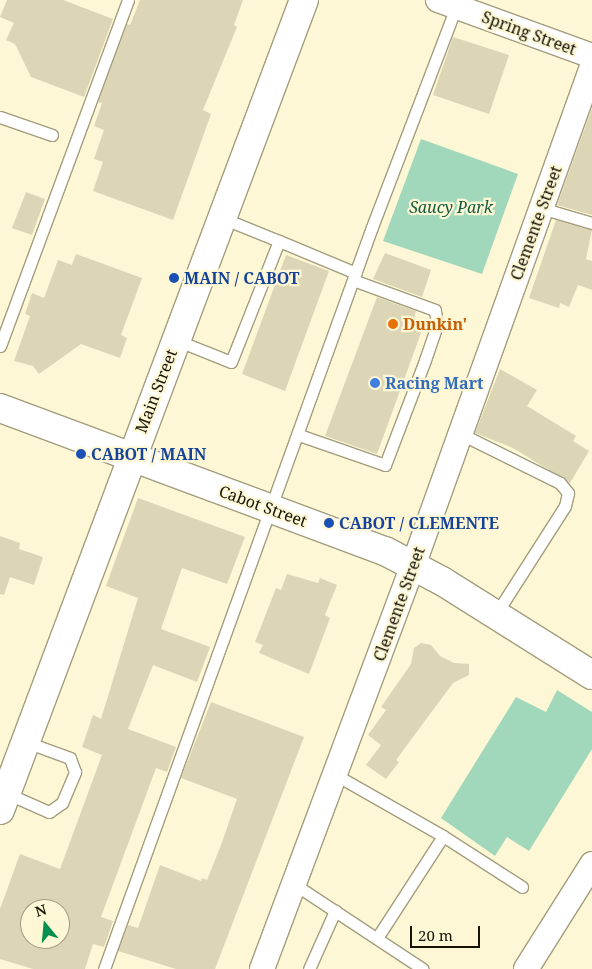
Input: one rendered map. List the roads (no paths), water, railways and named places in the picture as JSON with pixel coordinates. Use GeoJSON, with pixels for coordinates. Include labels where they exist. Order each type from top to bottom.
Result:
{"type":"FeatureCollection","features":[{"type":"Feature","properties":{"kind":"main road","name":"Main Street"},"geometry":{"type":"LineString","coordinates":[[3,801],[304,0]]}},
{"type":"Feature","properties":{"kind":"main road","name":"Cabot Street"},"geometry":{"type":"LineString","coordinates":[[0,408],[385,551],[496,614],[592,675]]}},
{"type":"Feature","properties":{"kind":"street","name":"Spring Street"},"geometry":{"type":"LineString","coordinates":[[451,2],[592,56]]}},
{"type":"Feature","properties":{"kind":"street","name":"Clemente Street"},"geometry":{"type":"LineString","coordinates":[[262,969],[413,566],[592,68]]}},
{"type":"Feature","properties":{"kind":"street"},"geometry":{"type":"LineString","coordinates":[[526,969],[592,864]]}},
{"type":"Feature","properties":{"kind":"lane"},"geometry":{"type":"LineString","coordinates":[[0,346],[128,0]]}},
{"type":"Feature","properties":{"kind":"lane"},"geometry":{"type":"LineString","coordinates":[[104,969],[272,510],[451,2]]}},
{"type":"Feature","properties":{"kind":"lane"},"geometry":{"type":"LineString","coordinates":[[0,117],[52,135]]}},
{"type":"Feature","properties":{"kind":"lane"},"geometry":{"type":"LineString","coordinates":[[542,208],[592,222]]}},
{"type":"Feature","properties":{"kind":"lane"},"geometry":{"type":"LineString","coordinates":[[222,218],[435,310],[437,325],[385,465],[298,435]]}},
{"type":"Feature","properties":{"kind":"lane"},"geometry":{"type":"LineString","coordinates":[[176,340],[231,362],[279,242]]}},
{"type":"Feature","properties":{"kind":"lane"},"geometry":{"type":"LineString","coordinates":[[460,434],[560,483],[568,492],[566,506],[496,614]]}},
{"type":"Feature","properties":{"kind":"lane"},"geometry":{"type":"LineString","coordinates":[[3,801],[49,812],[62,803],[75,772],[70,758],[25,742]]}},
{"type":"Feature","properties":{"kind":"lane"},"geometry":{"type":"LineString","coordinates":[[334,774],[443,836],[522,887]]}},
{"type":"Feature","properties":{"kind":"lane"},"geometry":{"type":"LineString","coordinates":[[377,938],[443,836]]}},
{"type":"Feature","properties":{"kind":"lane"},"geometry":{"type":"LineString","coordinates":[[294,884],[423,969]]}},
{"type":"Feature","properties":{"kind":"lane"},"geometry":{"type":"LineString","coordinates":[[309,969],[335,911]]}},
{"type":"Feature","properties":{"kind":"place","name":"MAIN / CABOT"},"geometry":{"type":"Point","coordinates":[174,278]}},
{"type":"Feature","properties":{"kind":"place","name":"Dunkin'"},"geometry":{"type":"Point","coordinates":[393,324]}},
{"type":"Feature","properties":{"kind":"place","name":"Racing Mart"},"geometry":{"type":"Point","coordinates":[375,383]}},
{"type":"Feature","properties":{"kind":"place","name":"CABOT / MAIN"},"geometry":{"type":"Point","coordinates":[81,454]}},
{"type":"Feature","properties":{"kind":"place","name":"CABOT / CLEMENTE"},"geometry":{"type":"Point","coordinates":[329,523]}},
{"type":"Feature","properties":{"kind":"park label","name":"Saucy Park"},"geometry":{"type":"Point","coordinates":[451,207]}}]}
